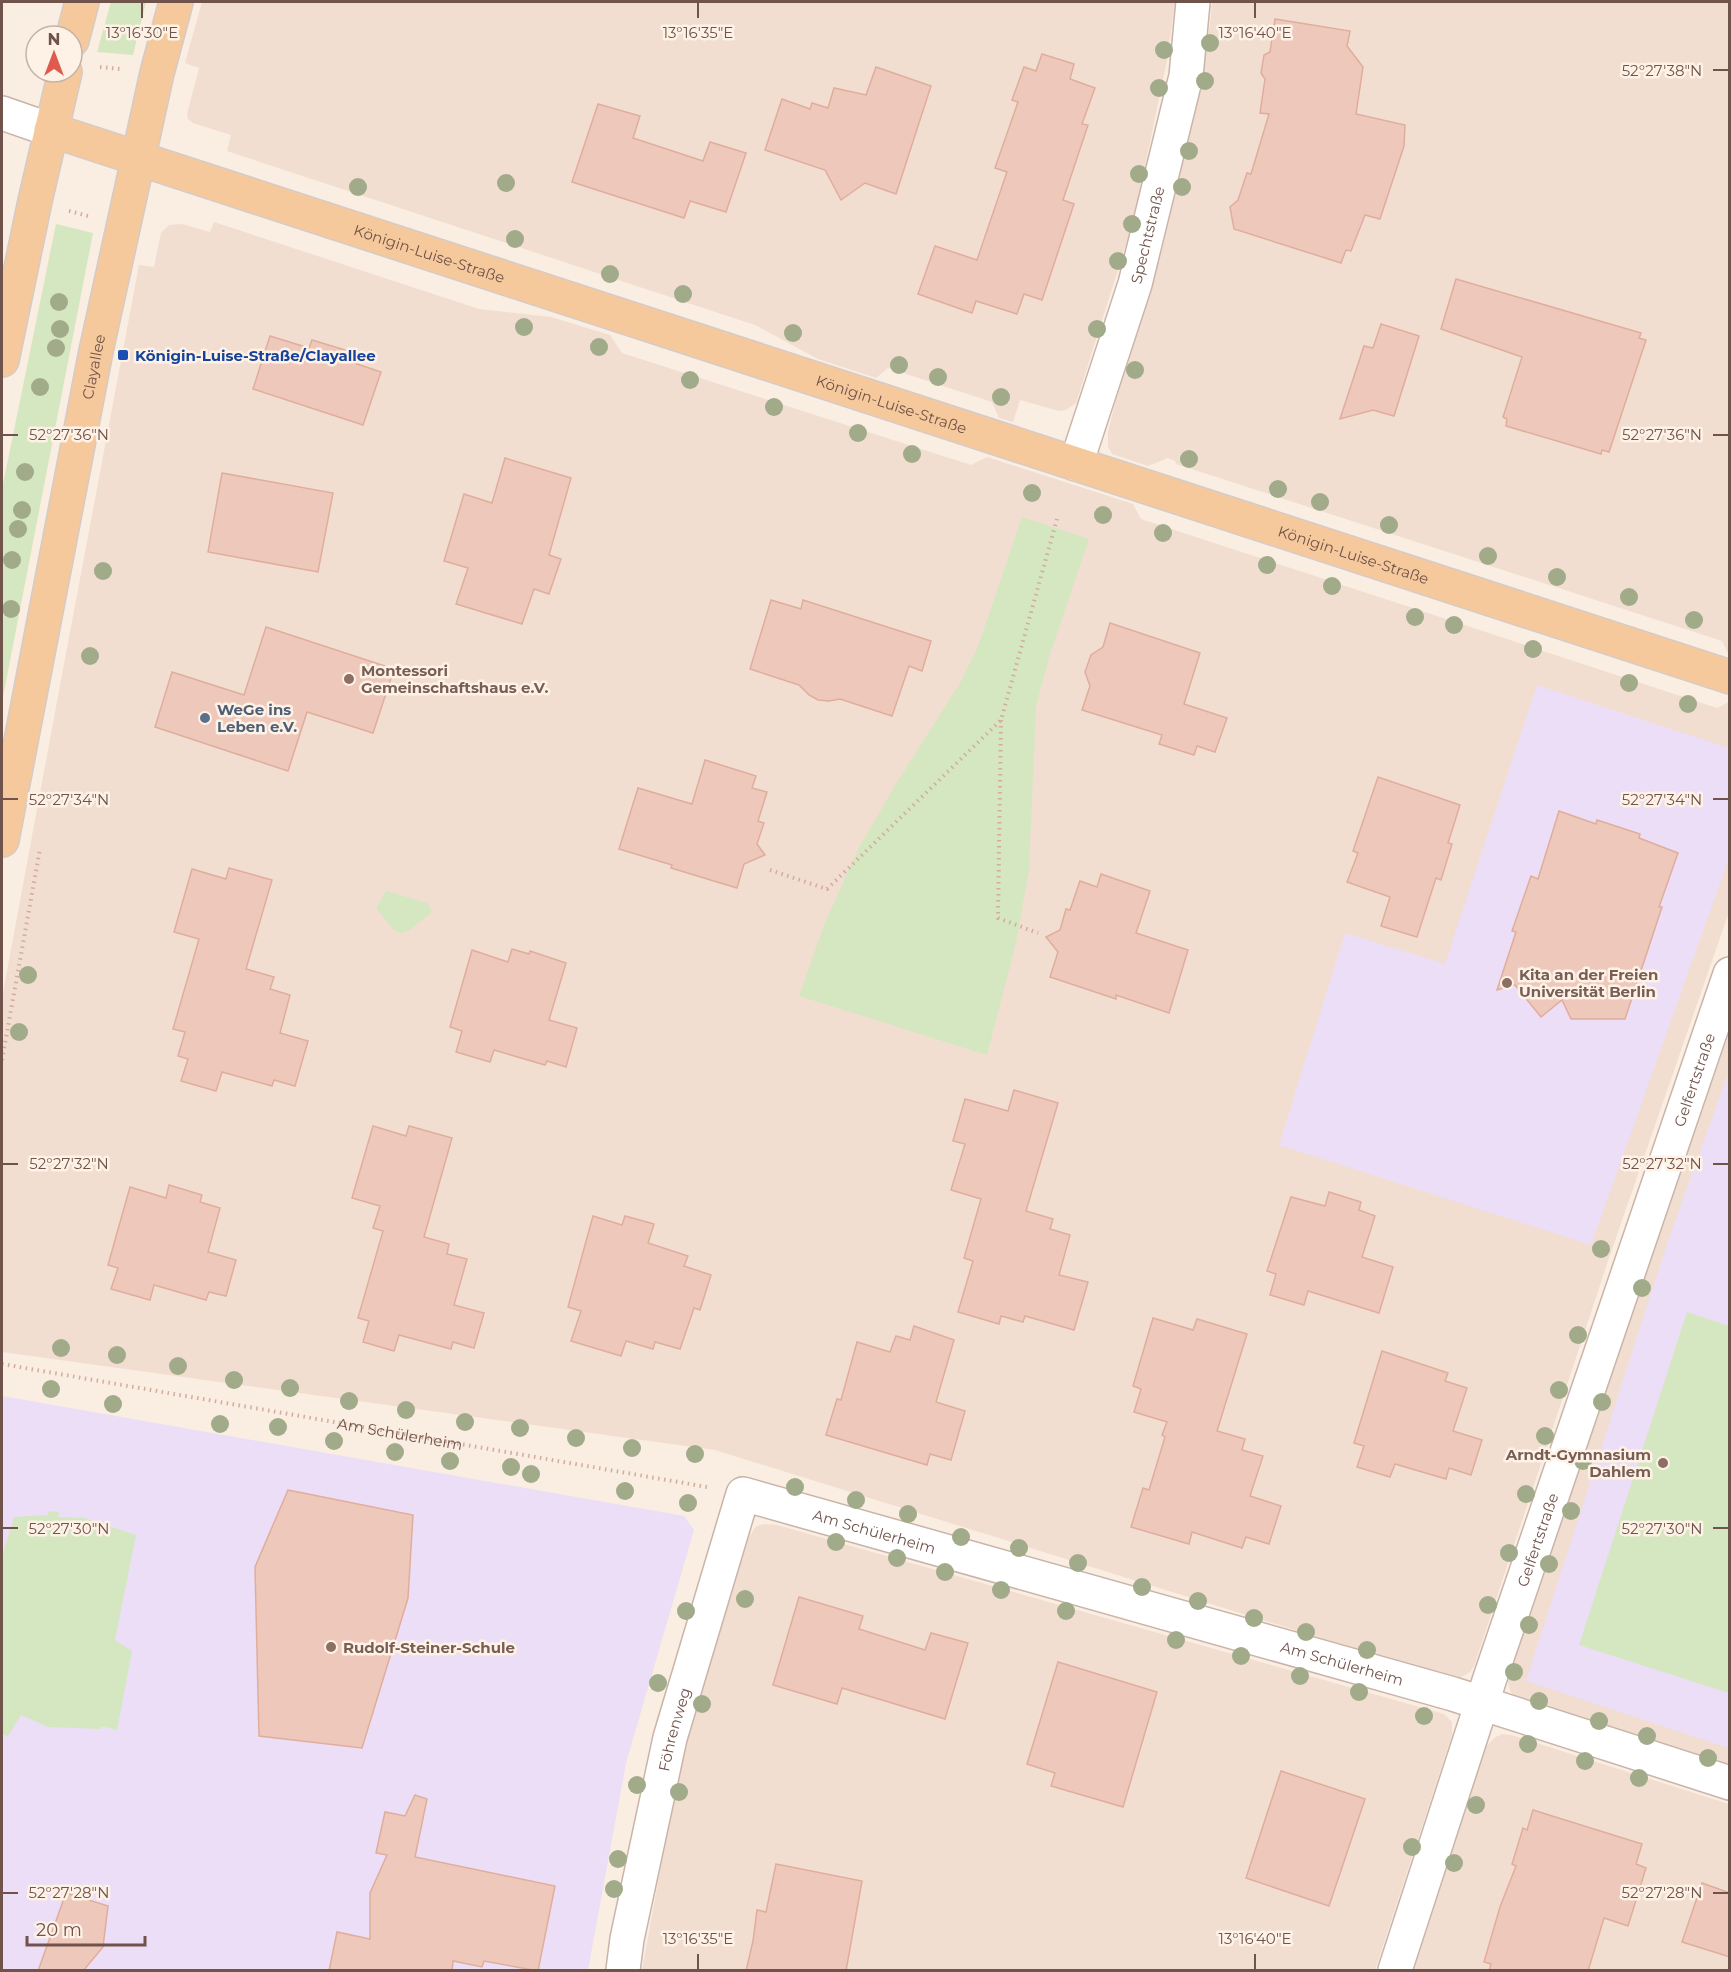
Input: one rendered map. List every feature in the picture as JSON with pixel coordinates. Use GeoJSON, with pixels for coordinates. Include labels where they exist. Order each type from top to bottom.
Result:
{"type":"FeatureCollection","features":[{"type":"Feature","properties":{"kind":"main road"},"geometry":{"type":"LineString","coordinates":[[76,24],[82,2]]}},
{"type":"Feature","properties":{"kind":"main road","name":"Clayallee"},"geometry":{"type":"LineString","coordinates":[[2,840],[96,351],[138,159],[176,2]]}},
{"type":"Feature","properties":{"kind":"main road"},"geometry":{"type":"LineString","coordinates":[[2,360],[51,130],[72,84]]}},
{"type":"Feature","properties":{"kind":"main road","name":"Königin-Luise-Straße"},"geometry":{"type":"LineString","coordinates":[[51,130],[1730,677]]}},
{"type":"Feature","properties":{"kind":"street","name":"Spechtstraße"},"geometry":{"type":"LineString","coordinates":[[1076,464],[1135,284],[1186,76],[1193,2]]}},
{"type":"Feature","properties":{"kind":"street"},"geometry":{"type":"LineString","coordinates":[[2,113],[51,130]]}},
{"type":"Feature","properties":{"kind":"street","name":"Gelfertstraße"},"geometry":{"type":"LineString","coordinates":[[1395,1971],[1482,1702],[1730,974]]}},
{"type":"Feature","properties":{"kind":"street","name":"Am Schülerheim"},"geometry":{"type":"LineString","coordinates":[[743,1494],[1482,1702],[1730,1783]]}},
{"type":"Feature","properties":{"kind":"street","name":"Föhrenweg"},"geometry":{"type":"LineString","coordinates":[[623,1971],[627,1939],[670,1738],[743,1494]]}},
{"type":"Feature","properties":{"kind":"path"},"geometry":{"type":"LineString","coordinates":[[84,69],[129,70]]}},
{"type":"Feature","properties":{"kind":"path"},"geometry":{"type":"LineString","coordinates":[[60,208],[95,218]]}},
{"type":"Feature","properties":{"kind":"path"},"geometry":{"type":"LineString","coordinates":[[1038,933],[998,918],[1001,720],[1057,519]]}},
{"type":"Feature","properties":{"kind":"path"},"geometry":{"type":"LineString","coordinates":[[770,870],[827,890],[1001,720]]}},
{"type":"Feature","properties":{"kind":"path","name":"Am Schülerheim"},"geometry":{"type":"LineString","coordinates":[[2,1364],[743,1494]]}},
{"type":"Feature","properties":{"kind":"shaded area"},"geometry":{"type":"Polygon","coordinates":[[[202,2],[1175,2],[1167,60],[1134,219],[1076,403],[1066,410],[1059,411],[1020,400],[1013,422],[999,418],[992,402],[888,368],[876,378],[818,359],[755,325],[227,151],[231,135],[193,123],[188,119],[187,114],[199,68],[185,63],[202,2]]]}},
{"type":"Feature","properties":{"kind":"shaded area"},"geometry":{"type":"Polygon","coordinates":[[[1212,2],[1729,2],[1729,655],[1722,641],[1176,464],[1168,458],[1148,466],[1112,454],[1108,447],[1108,432],[1162,250],[1210,25],[1212,2]]]}},
{"type":"Feature","properties":{"kind":"shaded area"},"geometry":{"type":"Polygon","coordinates":[[[214,222],[479,309],[551,317],[610,335],[622,353],[971,465],[987,457],[1133,504],[1141,519],[1717,708],[1729,702],[1729,912],[1608,1261],[1474,1666],[1470,1672],[1458,1679],[1446,1677],[715,1450],[2,1352],[2,998],[58,696],[139,265],[154,267],[161,233],[169,225],[182,224],[210,232],[214,222]]]}},
{"type":"Feature","properties":{"kind":"shaded area","name":"Kita an der Freien Universität Berlin"},"geometry":{"type":"Polygon","coordinates":[[[1537,685],[1729,748],[1729,858],[1591,1245],[1279,1145],[1345,933],[1445,964],[1537,685]]]}},
{"type":"Feature","properties":{"kind":"shaded area","name":"Arndt-Gymnasium Dahlem"},"geometry":{"type":"Polygon","coordinates":[[[1729,1013],[1729,1768],[1516,1698],[1510,1691],[1508,1681],[1561,1510],[1729,1013]]]}},
{"type":"Feature","properties":{"kind":"shaded area","name":"Arndt-Gymnasium Dahlem"},"geometry":{"type":"Polygon","coordinates":[[[1729,1071],[1729,1748],[1526,1681],[1667,1244],[1729,1071]]]}},
{"type":"Feature","properties":{"kind":"shaded area","name":"Rudolf-Steiner-Schule"},"geometry":{"type":"Polygon","coordinates":[[[2,1396],[684,1516],[694,1530],[626,1763],[588,1970],[2,1970],[2,1396]]]}},
{"type":"Feature","properties":{"kind":"shaded area"},"geometry":{"type":"Polygon","coordinates":[[[777,1525],[1444,1714],[1452,1722],[1452,1735],[1375,1970],[642,1970],[687,1737],[717,1634],[749,1537],[756,1526],[777,1525]]]}},
{"type":"Feature","properties":{"kind":"shaded area"},"geometry":{"type":"Polygon","coordinates":[[[1502,1734],[1729,1804],[1729,1970],[1414,1970],[1486,1747],[1494,1738],[1502,1734]]]}},
{"type":"Feature","properties":{"kind":"green space"},"geometry":{"type":"Polygon","coordinates":[[[111,2],[146,2],[133,55],[97,52],[111,2]]]}},
{"type":"Feature","properties":{"kind":"green space"},"geometry":{"type":"Polygon","coordinates":[[[56,224],[93,233],[2,702],[2,489],[56,224]]]}},
{"type":"Feature","properties":{"kind":"green space"},"geometry":{"type":"Polygon","coordinates":[[[1022,517],[1089,539],[1051,651],[1036,706],[1029,870],[1016,943],[987,1055],[799,996],[824,925],[857,851],[894,787],[960,683],[978,646],[1022,517]]]}},
{"type":"Feature","properties":{"kind":"green space"},"geometry":{"type":"Polygon","coordinates":[[[386,891],[428,903],[432,912],[408,931],[400,933],[392,928],[376,908],[386,891]]]}},
{"type":"Feature","properties":{"kind":"green space"},"geometry":{"type":"Polygon","coordinates":[[[1687,1312],[1729,1326],[1729,1693],[1579,1645],[1687,1312]]]}},
{"type":"Feature","properties":{"kind":"green space"},"geometry":{"type":"Polygon","coordinates":[[[49,1511],[59,1512],[58,1517],[84,1518],[136,1535],[115,1640],[132,1651],[117,1730],[101,1726],[101,1729],[48,1727],[21,1715],[8,1736],[2,1734],[2,1557],[14,1517],[48,1515],[49,1511]]]}},
{"type":"Feature","properties":{"kind":"building"},"geometry":{"type":"Polygon","coordinates":[[[1275,19],[1350,31],[1347,46],[1363,67],[1356,114],[1405,125],[1404,146],[1380,219],[1365,215],[1351,251],[1346,250],[1341,263],[1234,229],[1230,207],[1238,200],[1247,173],[1251,174],[1269,114],[1260,113],[1265,79],[1261,73],[1264,55],[1270,52],[1275,19]]]}},
{"type":"Feature","properties":{"kind":"building"},"geometry":{"type":"Polygon","coordinates":[[[1042,54],[1074,64],[1070,79],[1095,88],[1082,124],[1088,125],[1063,200],[1074,204],[1042,300],[1024,294],[1017,314],[976,301],[972,313],[918,294],[935,246],[977,260],[1007,172],[995,168],[1018,102],[1012,100],[1024,67],[1036,71],[1042,54]]]}},
{"type":"Feature","properties":{"kind":"building"},"geometry":{"type":"Polygon","coordinates":[[[876,67],[931,86],[896,194],[865,183],[841,200],[825,170],[765,150],[782,99],[810,109],[812,103],[828,108],[834,88],[866,95],[876,67]]]}},
{"type":"Feature","properties":{"kind":"building"},"geometry":{"type":"Polygon","coordinates":[[[598,104],[640,116],[633,138],[703,161],[710,142],[746,153],[726,212],[690,201],[684,218],[572,182],[598,104]]]}},
{"type":"Feature","properties":{"kind":"building"},"geometry":{"type":"Polygon","coordinates":[[[1456,279],[1641,333],[1639,338],[1646,340],[1609,452],[1602,450],[1601,454],[1506,426],[1507,419],[1503,417],[1522,357],[1441,329],[1456,279]]]}},
{"type":"Feature","properties":{"kind":"building"},"geometry":{"type":"Polygon","coordinates":[[[1381,324],[1419,336],[1394,416],[1373,410],[1340,419],[1364,346],[1373,348],[1381,324]]]}},
{"type":"Feature","properties":{"kind":"building"},"geometry":{"type":"Polygon","coordinates":[[[270,336],[309,348],[312,340],[345,350],[342,359],[381,372],[363,425],[253,389],[270,336]]]}},
{"type":"Feature","properties":{"kind":"building"},"geometry":{"type":"Polygon","coordinates":[[[505,458],[571,478],[549,555],[561,559],[549,594],[534,589],[522,624],[456,604],[468,568],[444,561],[464,494],[492,503],[505,458]]]}},
{"type":"Feature","properties":{"kind":"building"},"geometry":{"type":"Polygon","coordinates":[[[222,473],[333,493],[318,572],[208,552],[222,473]]]}},
{"type":"Feature","properties":{"kind":"building"},"geometry":{"type":"Polygon","coordinates":[[[771,600],[801,609],[803,600],[931,641],[922,671],[909,666],[892,716],[840,699],[818,700],[799,685],[750,669],[771,600]]]}},
{"type":"Feature","properties":{"kind":"building"},"geometry":{"type":"Polygon","coordinates":[[[1110,623],[1200,653],[1184,704],[1227,718],[1215,752],[1197,746],[1194,755],[1159,744],[1162,735],[1082,710],[1090,686],[1085,672],[1091,655],[1103,647],[1110,623]]]}},
{"type":"Feature","properties":{"kind":"building"},"geometry":{"type":"Polygon","coordinates":[[[266,627],[394,669],[373,733],[307,712],[288,771],[155,727],[172,672],[244,695],[266,627]]]}},
{"type":"Feature","properties":{"kind":"building"},"geometry":{"type":"Polygon","coordinates":[[[705,760],[756,776],[752,788],[767,792],[758,821],[764,823],[757,844],[765,855],[744,864],[737,888],[619,849],[638,788],[692,804],[705,760]]]}},
{"type":"Feature","properties":{"kind":"building"},"geometry":{"type":"Polygon","coordinates":[[[1378,777],[1460,805],[1448,843],[1452,844],[1441,880],[1436,878],[1417,937],[1381,926],[1390,897],[1347,882],[1358,853],[1353,851],[1378,777]]]}},
{"type":"Feature","properties":{"kind":"building"},"geometry":{"type":"Polygon","coordinates":[[[1559,811],[1596,824],[1597,820],[1640,834],[1639,838],[1678,853],[1625,1019],[1571,1019],[1562,1000],[1541,1017],[1515,985],[1497,990],[1516,932],[1512,931],[1531,876],[1538,879],[1559,811]]]}},
{"type":"Feature","properties":{"kind":"building"},"geometry":{"type":"Polygon","coordinates":[[[229,868],[272,880],[246,969],[274,977],[270,989],[290,995],[280,1033],[308,1041],[295,1086],[274,1080],[272,1086],[222,1072],[216,1091],[181,1081],[188,1059],[178,1056],[185,1032],[173,1029],[199,939],[174,932],[192,869],[226,879],[229,868]]]}},
{"type":"Feature","properties":{"kind":"building"},"geometry":{"type":"Polygon","coordinates":[[[1101,874],[1150,891],[1136,933],[1188,950],[1169,1013],[1116,995],[1116,999],[1050,977],[1058,952],[1046,937],[1060,930],[1066,909],[1070,910],[1080,881],[1097,887],[1101,874]]]}},
{"type":"Feature","properties":{"kind":"building"},"geometry":{"type":"Polygon","coordinates":[[[512,949],[529,954],[530,951],[566,963],[549,1020],[577,1028],[566,1067],[547,1061],[545,1065],[494,1050],[490,1062],[456,1052],[462,1031],[450,1027],[472,950],[508,962],[512,949]]]}},
{"type":"Feature","properties":{"kind":"building"},"geometry":{"type":"Polygon","coordinates":[[[1014,1090],[1058,1103],[1026,1211],[1053,1219],[1050,1229],[1070,1235],[1059,1275],[1088,1282],[1074,1330],[1025,1316],[1023,1322],[1001,1316],[999,1324],[958,1312],[973,1261],[964,1258],[981,1199],[951,1190],[965,1144],[953,1141],[965,1099],[1008,1111],[1014,1090]]]}},
{"type":"Feature","properties":{"kind":"building"},"geometry":{"type":"Polygon","coordinates":[[[373,1126],[406,1136],[409,1126],[452,1138],[424,1237],[449,1244],[447,1254],[467,1259],[454,1305],[484,1313],[474,1348],[453,1342],[451,1349],[399,1335],[394,1351],[363,1342],[369,1321],[358,1318],[383,1231],[373,1228],[380,1206],[352,1198],[373,1126]]]}},
{"type":"Feature","properties":{"kind":"building"},"geometry":{"type":"Polygon","coordinates":[[[169,1185],[202,1195],[200,1202],[220,1208],[208,1252],[236,1260],[226,1296],[209,1292],[206,1300],[154,1285],[150,1300],[111,1289],[118,1268],[108,1265],[130,1187],[166,1198],[169,1185]]]}},
{"type":"Feature","properties":{"kind":"building"},"geometry":{"type":"Polygon","coordinates":[[[1329,1192],[1361,1202],[1359,1210],[1375,1216],[1362,1257],[1393,1267],[1379,1313],[1308,1291],[1304,1305],[1270,1295],[1276,1274],[1267,1271],[1291,1197],[1325,1206],[1329,1192]]]}},
{"type":"Feature","properties":{"kind":"building"},"geometry":{"type":"Polygon","coordinates":[[[593,1216],[622,1225],[625,1216],[654,1224],[648,1243],[688,1256],[684,1266],[711,1275],[700,1310],[694,1308],[680,1349],[655,1342],[653,1349],[626,1341],[621,1356],[571,1341],[581,1311],[568,1307],[593,1216]]]}},
{"type":"Feature","properties":{"kind":"building"},"geometry":{"type":"Polygon","coordinates":[[[1153,1318],[1193,1330],[1197,1319],[1247,1334],[1217,1431],[1245,1439],[1242,1450],[1263,1456],[1250,1496],[1281,1506],[1269,1544],[1246,1537],[1242,1548],[1192,1532],[1189,1544],[1131,1527],[1143,1488],[1149,1490],[1165,1437],[1162,1435],[1167,1422],[1134,1412],[1141,1389],[1133,1386],[1153,1318]]]}},
{"type":"Feature","properties":{"kind":"building"},"geometry":{"type":"Polygon","coordinates":[[[914,1326],[954,1340],[936,1402],[965,1411],[951,1460],[930,1454],[927,1465],[826,1435],[837,1399],[841,1400],[857,1342],[890,1352],[896,1336],[910,1340],[914,1326]]]}},
{"type":"Feature","properties":{"kind":"building"},"geometry":{"type":"Polygon","coordinates":[[[1382,1351],[1448,1373],[1445,1381],[1467,1388],[1453,1431],[1482,1440],[1471,1475],[1449,1468],[1446,1479],[1395,1464],[1390,1477],[1357,1467],[1364,1446],[1354,1443],[1382,1351]]]}},
{"type":"Feature","properties":{"kind":"building"},"geometry":{"type":"Polygon","coordinates":[[[288,1490],[413,1515],[408,1598],[362,1748],[259,1736],[255,1567],[288,1490]]]}},
{"type":"Feature","properties":{"kind":"building"},"geometry":{"type":"Polygon","coordinates":[[[799,1597],[863,1616],[859,1629],[925,1650],[931,1633],[968,1643],[945,1719],[842,1688],[837,1704],[773,1685],[799,1597]]]}},
{"type":"Feature","properties":{"kind":"building"},"geometry":{"type":"Polygon","coordinates":[[[1058,1662],[1157,1692],[1123,1807],[1051,1786],[1055,1773],[1027,1764],[1058,1662]]]}},
{"type":"Feature","properties":{"kind":"building"},"geometry":{"type":"Polygon","coordinates":[[[1281,1771],[1365,1799],[1329,1906],[1246,1878],[1281,1771]]]}},
{"type":"Feature","properties":{"kind":"building"},"geometry":{"type":"Polygon","coordinates":[[[415,1795],[427,1799],[415,1857],[555,1886],[538,1971],[484,1961],[482,1967],[453,1961],[452,1971],[329,1971],[337,1932],[370,1939],[370,1893],[387,1855],[376,1853],[385,1812],[405,1816],[415,1795]]]}},
{"type":"Feature","properties":{"kind":"building"},"geometry":{"type":"Polygon","coordinates":[[[1533,1810],[1642,1844],[1636,1864],[1646,1868],[1628,1926],[1604,1918],[1588,1971],[1489,1971],[1491,1964],[1484,1962],[1500,1907],[1516,1866],[1512,1864],[1523,1828],[1527,1830],[1533,1810]]]}},
{"type":"Feature","properties":{"kind":"building"},"geometry":{"type":"Polygon","coordinates":[[[776,1864],[862,1881],[846,1971],[746,1971],[757,1910],[766,1912],[776,1864]]]}},
{"type":"Feature","properties":{"kind":"building"},"geometry":{"type":"Polygon","coordinates":[[[1702,1883],[1730,1893],[1730,1957],[1682,1942],[1702,1883]]]}},
{"type":"Feature","properties":{"kind":"building"},"geometry":{"type":"Polygon","coordinates":[[[66,1893],[108,1906],[103,1947],[83,1971],[38,1971],[66,1893]]]}},
{"type":"Feature","properties":{"kind":"place","name":"Königin-Luise-Straße/Clayallee"},"geometry":{"type":"Point","coordinates":[123,355]}},
{"type":"Feature","properties":{"kind":"place","name":"Montessori Gemeinschaftshaus e.V."},"geometry":{"type":"Point","coordinates":[349,679]}},
{"type":"Feature","properties":{"kind":"place","name":"WeGe ins Leben e.V."},"geometry":{"type":"Point","coordinates":[205,718]}},
{"type":"Feature","properties":{"kind":"place","name":"Kita an der Freien Universität Berlin"},"geometry":{"type":"Point","coordinates":[1507,983]}},
{"type":"Feature","properties":{"kind":"place","name":"Arndt-Gymnasium Dahlem"},"geometry":{"type":"Point","coordinates":[1663,1463]}},
{"type":"Feature","properties":{"kind":"place","name":"Rudolf-Steiner-Schule"},"geometry":{"type":"Point","coordinates":[331,1647]}}]}
